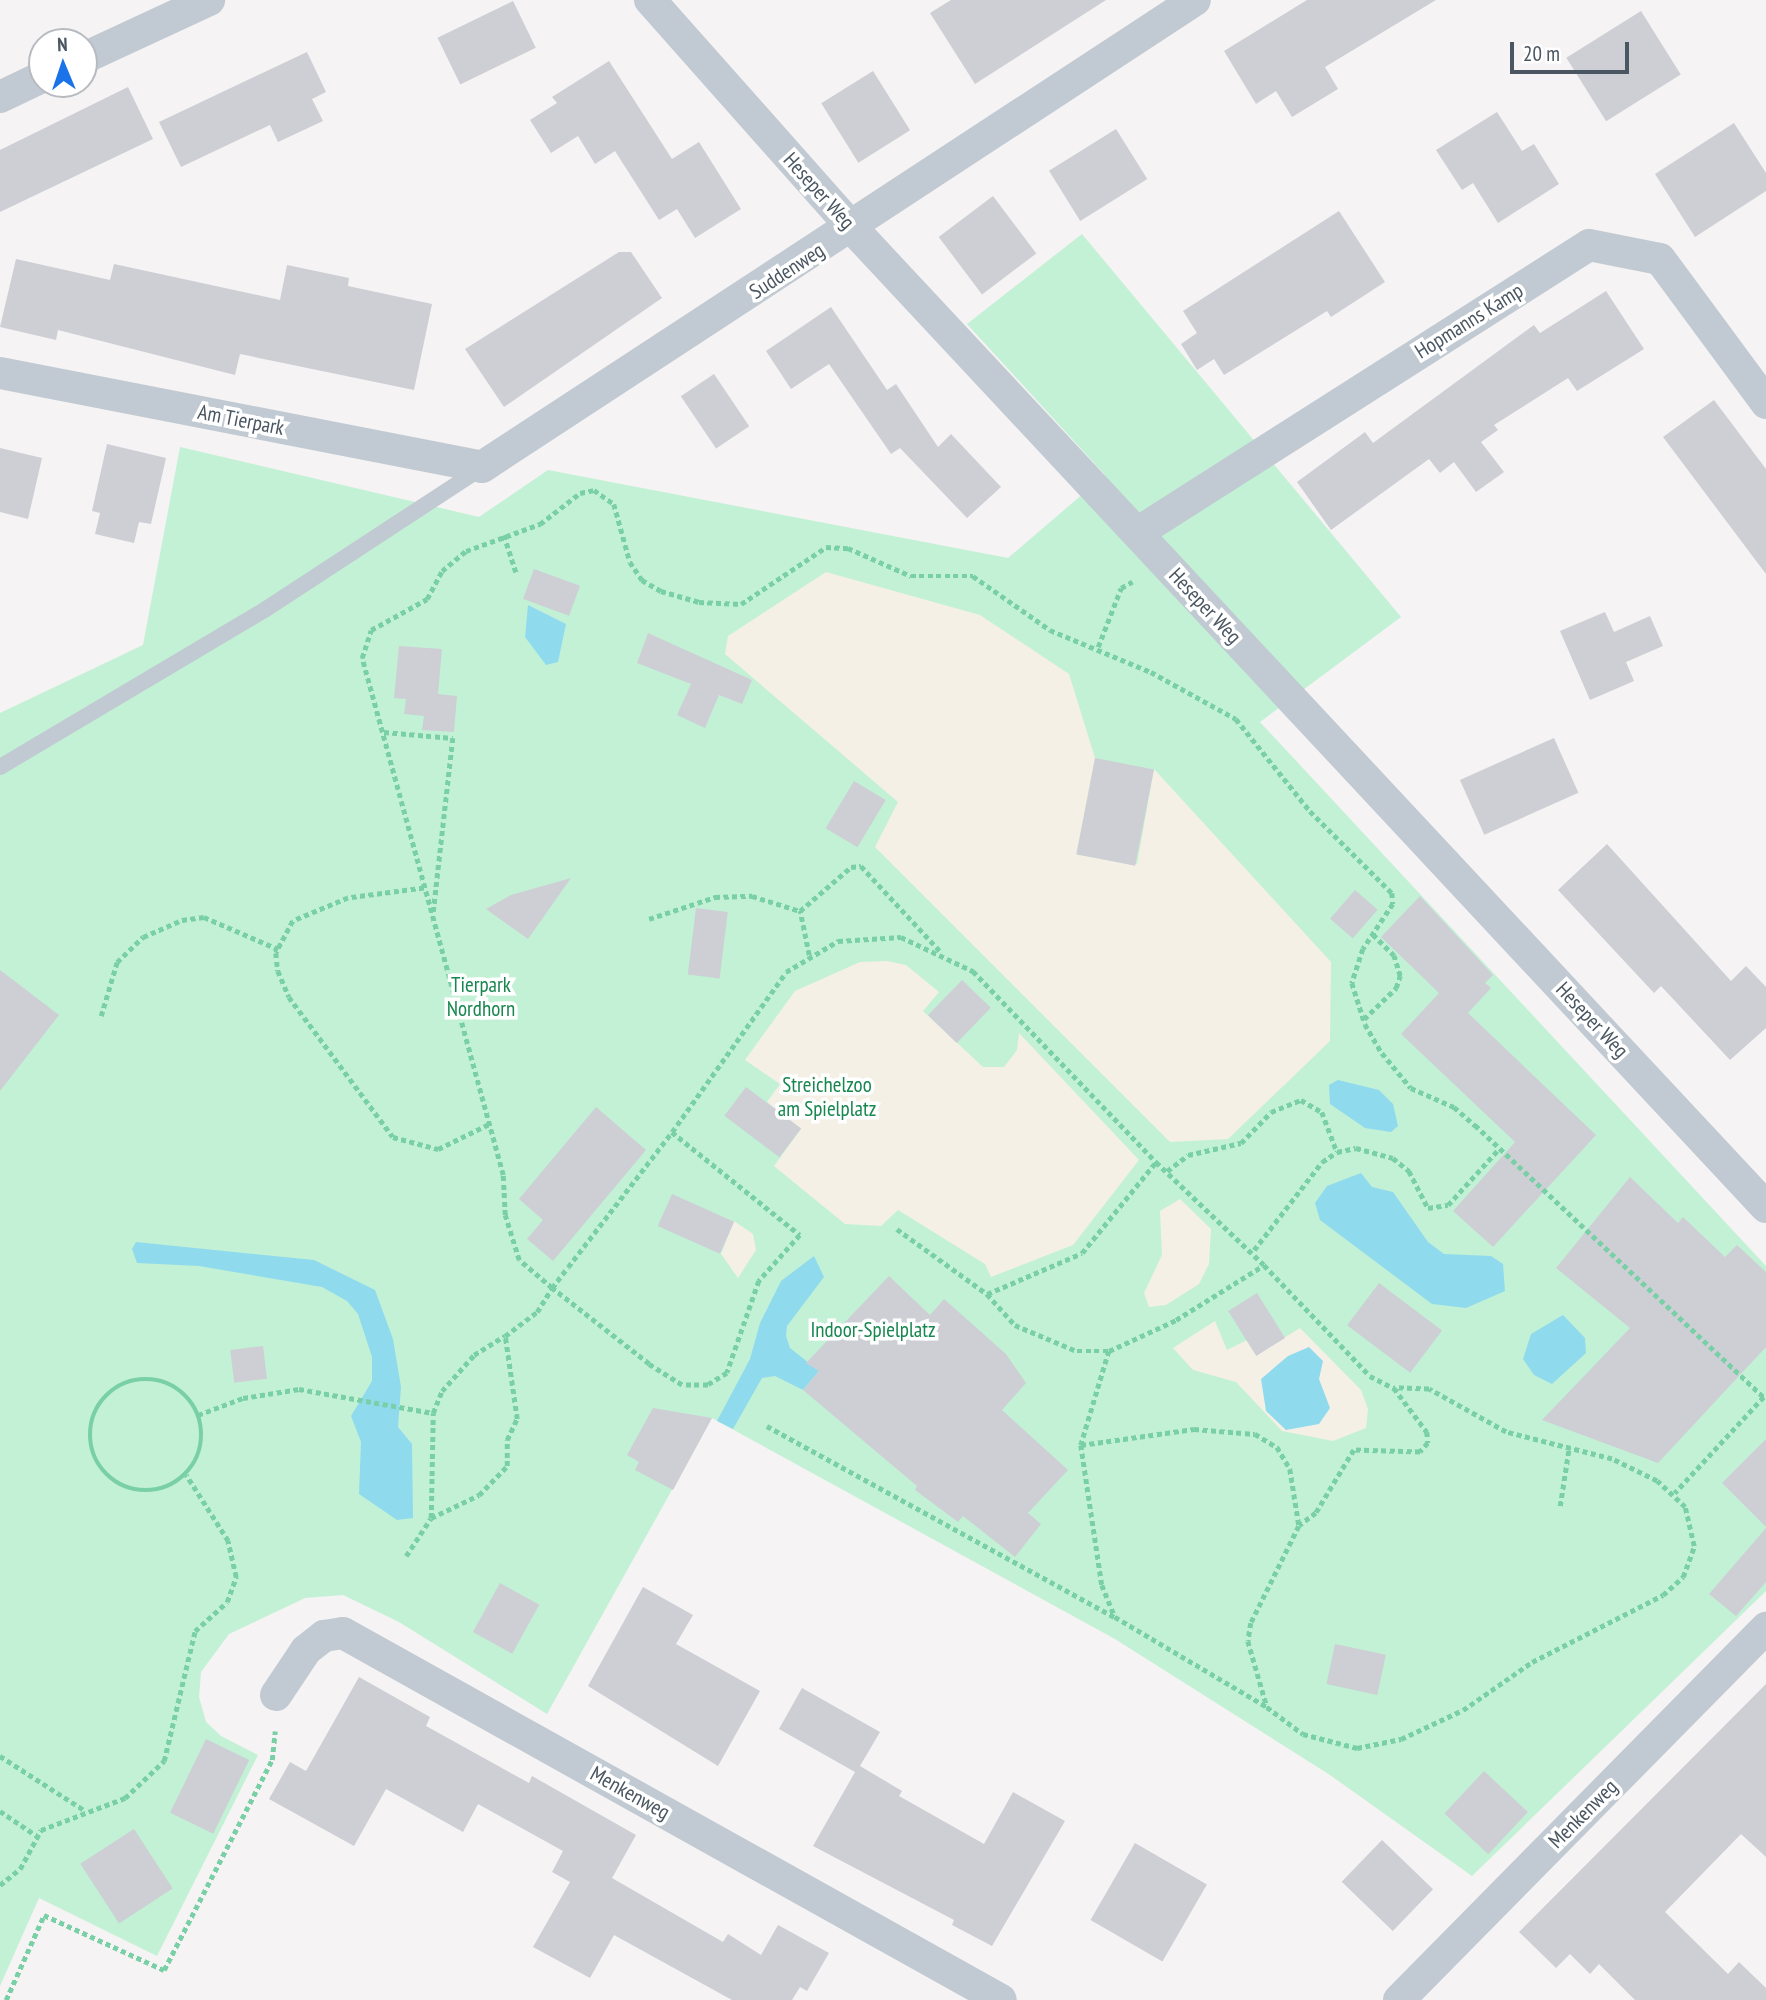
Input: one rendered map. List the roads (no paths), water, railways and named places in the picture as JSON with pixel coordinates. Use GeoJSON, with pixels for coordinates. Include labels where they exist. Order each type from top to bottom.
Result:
{"type":"FeatureCollection","features":[{"type":"Feature","properties":{"kind":"street"},"geometry":{"type":"LineString","coordinates":[[98,52],[209,0]]}},
{"type":"Feature","properties":{"kind":"street","name":"Heseper Weg"},"geometry":{"type":"LineString","coordinates":[[650,0],[853,229],[1766,1207]]}},
{"type":"Feature","properties":{"kind":"street","name":"Suddenweg"},"geometry":{"type":"LineString","coordinates":[[482,467],[853,229],[1195,0]]}},
{"type":"Feature","properties":{"kind":"street"},"geometry":{"type":"LineString","coordinates":[[0,97],[28,84]]}},
{"type":"Feature","properties":{"kind":"street","name":"Hopmanns Kamp"},"geometry":{"type":"LineString","coordinates":[[1137,533],[1589,244],[1660,259],[1766,403]]}},
{"type":"Feature","properties":{"kind":"street","name":"Am Tierpark"},"geometry":{"type":"LineString","coordinates":[[0,373],[482,467]]}},
{"type":"Feature","properties":{"kind":"street","name":"Menkenweg"},"geometry":{"type":"LineString","coordinates":[[1399,2000],[1766,1628]]}},
{"type":"Feature","properties":{"kind":"street","name":"Menkenweg"},"geometry":{"type":"LineString","coordinates":[[276,1695],[306,1650],[324,1636],[343,1633],[1001,2000]]}},
{"type":"Feature","properties":{"kind":"lane"},"geometry":{"type":"LineString","coordinates":[[0,768],[266,609],[482,467]]}},
{"type":"Feature","properties":{"kind":"water"},"geometry":{"type":"Polygon","coordinates":[[[528,605],[566,624],[558,662],[546,665],[525,637],[528,605]]]}},
{"type":"Feature","properties":{"kind":"water"},"geometry":{"type":"Polygon","coordinates":[[[1338,1080],[1379,1090],[1393,1104],[1398,1126],[1391,1132],[1365,1128],[1330,1104],[1329,1085],[1338,1080]]]}},
{"type":"Feature","properties":{"kind":"water"},"geometry":{"type":"Polygon","coordinates":[[[1361,1173],[1372,1187],[1393,1192],[1428,1242],[1444,1254],[1491,1256],[1503,1264],[1505,1291],[1466,1308],[1432,1304],[1320,1220],[1315,1203],[1327,1186],[1361,1173]]]}},
{"type":"Feature","properties":{"kind":"water"},"geometry":{"type":"Polygon","coordinates":[[[136,1242],[314,1260],[375,1290],[393,1339],[401,1387],[398,1427],[412,1444],[413,1518],[397,1520],[359,1494],[361,1442],[351,1416],[372,1381],[372,1357],[358,1314],[347,1301],[322,1287],[199,1266],[137,1263],[132,1249],[136,1242]]]}},
{"type":"Feature","properties":{"kind":"water"},"geometry":{"type":"Polygon","coordinates":[[[814,1256],[824,1277],[787,1326],[786,1336],[790,1348],[819,1371],[803,1390],[775,1376],[762,1378],[733,1429],[717,1421],[750,1359],[760,1323],[781,1281],[814,1256]]]}},
{"type":"Feature","properties":{"kind":"water"},"geometry":{"type":"Polygon","coordinates":[[[1563,1315],[1585,1338],[1586,1353],[1552,1384],[1534,1375],[1523,1359],[1531,1334],[1563,1315]]]}},
{"type":"Feature","properties":{"kind":"water"},"geometry":{"type":"Polygon","coordinates":[[[1309,1347],[1323,1361],[1319,1379],[1330,1408],[1319,1424],[1286,1430],[1266,1411],[1261,1379],[1288,1356],[1309,1347]]]}},
{"type":"Feature","properties":{"kind":"park label","name":"Tierpark Nordhorn"},"geometry":{"type":"Point","coordinates":[481,997]}},
{"type":"Feature","properties":{"kind":"park label","name":"Streichelzoo am Spielplatz"},"geometry":{"type":"Point","coordinates":[827,1097]}},
{"type":"Feature","properties":{"kind":"park label","name":"Indoor-Spielplatz"},"geometry":{"type":"Point","coordinates":[873,1330]}}]}
